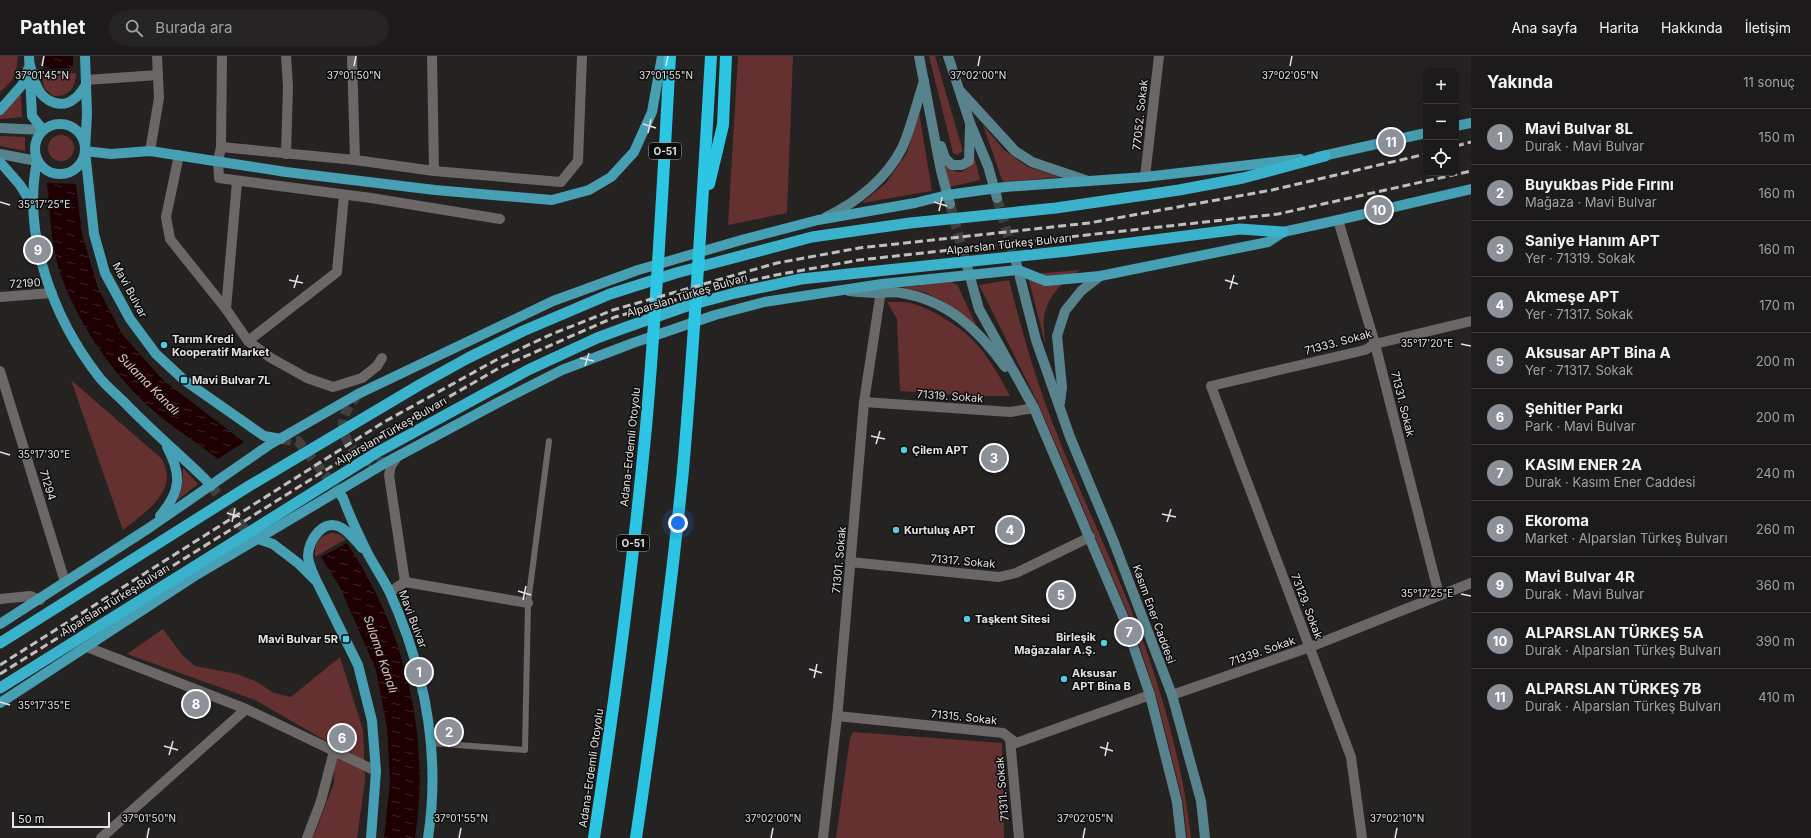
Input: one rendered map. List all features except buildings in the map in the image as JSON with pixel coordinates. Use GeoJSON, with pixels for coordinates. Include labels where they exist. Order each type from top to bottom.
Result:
{"type":"FeatureCollection","features":[{"type":"Feature","properties":{"kind":"highway","name":"Adana-Erdemli Otoyolu"},"geometry":{"type":"LineString","coordinates":[[594,838],[610,737],[624,629],[646,427],[660,247],[670,56]]}},
{"type":"Feature","properties":{"kind":"highway"},"geometry":{"type":"LineString","coordinates":[[636,838],[655,710],[682,478],[702,216],[711,56]]}},
{"type":"Feature","properties":{"kind":"highway"},"geometry":{"type":"LineString","coordinates":[[702,216],[723,125],[726,56]]}},
{"type":"Feature","properties":{"kind":"highway","name":"Alparslan Türkeş Bulvarı"},"geometry":{"type":"LineString","coordinates":[[0,643],[249,486],[421,384],[468,358],[523,331],[610,294],[676,273],[812,237],[910,223],[1056,208],[1179,190],[1243,178],[1324,156]]}},
{"type":"Feature","properties":{"kind":"highway","name":"Alparslan Türkeş Bulvarı"},"geometry":{"type":"LineString","coordinates":[[0,688],[376,453],[522,373],[597,338],[690,305],[767,285],[849,273],[953,263],[1240,229],[1282,232]]}},
{"type":"Feature","properties":{"kind":"main road","name":"Mavi Bulvar"},"geometry":{"type":"LineString","coordinates":[[85,56],[87,114],[85,151],[94,234],[105,273],[130,319],[156,354],[184,380],[264,436],[281,438]]}},
{"type":"Feature","properties":{"kind":"main road"},"geometry":{"type":"LineString","coordinates":[[85,151],[111,154],[150,151],[286,172],[435,190],[552,200],[589,190],[611,176],[634,152],[652,112],[662,56]]}},
{"type":"Feature","properties":{"kind":"main road"},"geometry":{"type":"LineString","coordinates":[[919,56],[948,199]]}},
{"type":"Feature","properties":{"kind":"main road"},"geometry":{"type":"LineString","coordinates":[[948,56],[970,123],[988,166],[996,193]]}},
{"type":"Feature","properties":{"kind":"main road"},"geometry":{"type":"LineString","coordinates":[[29,61],[38,90],[47,100],[55,103],[66,104],[75,99],[86,82]]}},
{"type":"Feature","properties":{"kind":"main road"},"geometry":{"type":"LineString","coordinates":[[0,110],[22,85],[29,61]]}},
{"type":"Feature","properties":{"kind":"main road"},"geometry":{"type":"LineString","coordinates":[[29,61],[32,116],[43,130]]}},
{"type":"Feature","properties":{"kind":"main road"},"geometry":{"type":"LineString","coordinates":[[818,220],[838,211],[863,194],[888,170],[902,148],[924,81]]}},
{"type":"Feature","properties":{"kind":"main road"},"geometry":{"type":"LineString","coordinates":[[961,92],[1015,151],[1032,162],[1088,181]]}},
{"type":"Feature","properties":{"kind":"main road"},"geometry":{"type":"LineString","coordinates":[[931,120],[945,158],[952,165],[962,165],[969,161],[970,123]]}},
{"type":"Feature","properties":{"kind":"main road"},"geometry":{"type":"LineString","coordinates":[[1459,125],[1471,122]]}},
{"type":"Feature","properties":{"kind":"main road"},"geometry":{"type":"LineString","coordinates":[[0,154],[37,161],[48,172],[65,174],[79,166],[83,159],[85,151],[84,142],[80,135],[67,125],[58,124],[43,130],[35,144],[37,161],[33,179],[38,250],[52,293],[66,327],[99,377],[210,486]]}},
{"type":"Feature","properties":{"kind":"main road"},"geometry":{"type":"LineString","coordinates":[[0,128],[43,130]]}},
{"type":"Feature","properties":{"kind":"main road","name":"Alparslan Türkeş Bulvarı"},"geometry":{"type":"LineString","coordinates":[[0,624],[40,600],[281,438],[358,394],[553,301],[638,270],[744,239],[818,220],[915,203],[1088,181],[1145,177],[1324,156],[1423,134]]}},
{"type":"Feature","properties":{"kind":"main road"},"geometry":{"type":"LineString","coordinates":[[0,162],[20,185],[34,208]]}},
{"type":"Feature","properties":{"kind":"main road","name":"Alparslan Türkeş Bulvarı"},"geometry":{"type":"LineString","coordinates":[[0,703],[194,577],[397,457],[562,370],[633,343],[715,315],[764,302],[835,291],[881,289],[968,270],[1017,266],[1046,281],[1100,276],[1268,242],[1282,232],[1471,189]]}},
{"type":"Feature","properties":{"kind":"main road","name":"Kasım Ener Caddesi"},"geometry":{"type":"LineString","coordinates":[[1017,266],[1036,340],[1070,437],[1119,554],[1172,695],[1201,800],[1205,838]]}},
{"type":"Feature","properties":{"kind":"main road"},"geometry":{"type":"LineString","coordinates":[[968,270],[979,309],[1034,408],[1124,619],[1150,695],[1177,802],[1181,838]]}},
{"type":"Feature","properties":{"kind":"main road"},"geometry":{"type":"LineString","coordinates":[[1059,405],[1062,387],[1057,336],[1065,311],[1081,291],[1100,276]]}},
{"type":"Feature","properties":{"kind":"main road"},"geometry":{"type":"LineString","coordinates":[[881,289],[924,297],[945,308],[972,327],[993,349],[1034,408]]}},
{"type":"Feature","properties":{"kind":"main road"},"geometry":{"type":"LineString","coordinates":[[151,526],[171,502],[178,482],[176,463],[162,439]]}},
{"type":"Feature","properties":{"kind":"main road","name":"Mavi Bulvar"},"geometry":{"type":"LineString","coordinates":[[338,491],[344,498],[368,554],[390,592],[420,672],[429,720],[431,743],[431,820],[428,838]]}},
{"type":"Feature","properties":{"kind":"main road"},"geometry":{"type":"LineString","coordinates":[[368,554],[342,528],[331,526],[323,528],[316,534],[310,543],[308,557],[316,582],[358,665],[372,721],[376,771],[371,838]]}},
{"type":"Feature","properties":{"kind":"main road"},"geometry":{"type":"LineString","coordinates":[[258,539],[273,544],[298,563],[316,582]]}},
{"type":"Feature","properties":{"kind":"street"},"geometry":{"type":"LineString","coordinates":[[150,151],[159,98],[157,56]]}},
{"type":"Feature","properties":{"kind":"street"},"geometry":{"type":"LineString","coordinates":[[222,56],[221,147],[218,161],[219,178],[237,182],[344,195],[500,219]]}},
{"type":"Feature","properties":{"kind":"street"},"geometry":{"type":"LineString","coordinates":[[286,56],[288,86],[286,154]]}},
{"type":"Feature","properties":{"kind":"street"},"geometry":{"type":"LineString","coordinates":[[352,56],[355,160]]}},
{"type":"Feature","properties":{"kind":"street"},"geometry":{"type":"LineString","coordinates":[[432,56],[434,171]]}},
{"type":"Feature","properties":{"kind":"street"},"geometry":{"type":"LineString","coordinates":[[221,147],[355,160],[434,171],[561,182],[578,160],[582,56]]}},
{"type":"Feature","properties":{"kind":"street","name":"77052. Sokak"},"geometry":{"type":"LineString","coordinates":[[1145,177],[1159,56]]}},
{"type":"Feature","properties":{"kind":"street"},"geometry":{"type":"LineString","coordinates":[[86,82],[158,75]]}},
{"type":"Feature","properties":{"kind":"street"},"geometry":{"type":"LineString","coordinates":[[179,155],[166,217],[170,238],[226,309],[248,342],[271,358],[307,378],[333,387],[362,378],[377,366],[382,358]]}},
{"type":"Feature","properties":{"kind":"street"},"geometry":{"type":"LineString","coordinates":[[226,309],[237,182]]}},
{"type":"Feature","properties":{"kind":"street"},"geometry":{"type":"LineString","coordinates":[[248,342],[337,272],[344,195]]}},
{"type":"Feature","properties":{"kind":"street","name":"71331. Sokak"},"geometry":{"type":"LineString","coordinates":[[1338,220],[1375,344],[1439,595]]}},
{"type":"Feature","properties":{"kind":"street","name":"71301. Sokak"},"geometry":{"type":"LineString","coordinates":[[823,838],[837,716],[864,402],[881,289]]}},
{"type":"Feature","properties":{"kind":"street","name":"72190"},"geometry":{"type":"LineString","coordinates":[[0,297],[52,293]]}},
{"type":"Feature","properties":{"kind":"street","name":"71333. Sokak"},"geometry":{"type":"LineString","coordinates":[[1211,386],[1365,350],[1375,344],[1471,321]]}},
{"type":"Feature","properties":{"kind":"street","name":"71294"},"geometry":{"type":"LineString","coordinates":[[0,371],[65,582]]}},
{"type":"Feature","properties":{"kind":"street","name":"73129. Sokak"},"geometry":{"type":"LineString","coordinates":[[1211,386],[1351,757],[1362,838]]}},
{"type":"Feature","properties":{"kind":"street","name":"71319. Sokak"},"geometry":{"type":"LineString","coordinates":[[864,402],[1010,412],[1034,408]]}},
{"type":"Feature","properties":{"kind":"street"},"geometry":{"type":"LineString","coordinates":[[397,457],[391,466],[389,475],[405,582]]}},
{"type":"Feature","properties":{"kind":"street","name":"71317. Sokak"},"geometry":{"type":"LineString","coordinates":[[850,562],[998,577],[1016,573],[1090,537]]}},
{"type":"Feature","properties":{"kind":"street"},"geometry":{"type":"LineString","coordinates":[[390,592],[405,582],[528,603]]}},
{"type":"Feature","properties":{"kind":"street","name":"71339. Sokak"},"geometry":{"type":"LineString","coordinates":[[1172,695],[1310,647],[1471,583]]}},
{"type":"Feature","properties":{"kind":"street"},"geometry":{"type":"LineString","coordinates":[[0,599],[30,596],[40,600]]}},
{"type":"Feature","properties":{"kind":"street"},"geometry":{"type":"LineString","coordinates":[[87,647],[246,709],[376,771]]}},
{"type":"Feature","properties":{"kind":"street","name":"71315. Sokak"},"geometry":{"type":"LineString","coordinates":[[837,716],[1003,733],[1016,743],[1150,695]]}},
{"type":"Feature","properties":{"kind":"street"},"geometry":{"type":"LineString","coordinates":[[102,838],[246,709]]}},
{"type":"Feature","properties":{"kind":"street","name":"71311. Sokak"},"geometry":{"type":"LineString","coordinates":[[1010,738],[1019,838]]}},
{"type":"Feature","properties":{"kind":"street"},"geometry":{"type":"LineString","coordinates":[[307,838],[321,801],[334,752]]}},
{"type":"Feature","properties":{"kind":"lane"},"geometry":{"type":"LineString","coordinates":[[431,743],[525,750],[528,603],[549,441]]}},
{"type":"Feature","properties":{"kind":"shaded area"},"geometry":{"type":"Polygon","coordinates":[[[0,56],[18,56],[12,80],[0,92],[0,56]]]}},
{"type":"Feature","properties":{"kind":"shaded area"},"geometry":{"type":"Polygon","coordinates":[[[738,56],[793,56],[787,213],[728,225],[738,56]]]}},
{"type":"Feature","properties":{"kind":"shaded area"},"geometry":{"type":"Polygon","coordinates":[[[929,56],[935,56],[963,151],[957,155],[953,153],[929,56]]]}},
{"type":"Feature","properties":{"kind":"shaded area"},"geometry":{"type":"Polygon","coordinates":[[[76,73],[73,87],[63,95],[53,96],[44,88],[42,75],[76,73]]]}},
{"type":"Feature","properties":{"kind":"shaded area"},"geometry":{"type":"Polygon","coordinates":[[[21,93],[22,117],[0,119],[0,114],[21,93]]]}},
{"type":"Feature","properties":{"kind":"shaded area"},"geometry":{"type":"Polygon","coordinates":[[[919,112],[932,191],[862,203],[886,183],[907,153],[919,112]]]}},
{"type":"Feature","properties":{"kind":"shaded area"},"geometry":{"type":"Polygon","coordinates":[[[983,125],[1004,150],[1028,167],[1060,177],[1005,182],[1002,180],[983,125]]]}},
{"type":"Feature","properties":{"kind":"shaded area"},"geometry":{"type":"Polygon","coordinates":[[[61,135],[70,139],[74,148],[70,157],[61,161],[52,157],[48,148],[52,139],[61,135]]]}},
{"type":"Feature","properties":{"kind":"shaded area"},"geometry":{"type":"Polygon","coordinates":[[[0,136],[25,137],[25,151],[0,146],[0,136]]]}},
{"type":"Feature","properties":{"kind":"shaded area"},"geometry":{"type":"Polygon","coordinates":[[[975,159],[980,180],[949,187],[945,164],[954,171],[961,172],[968,168],[975,159]]]}},
{"type":"Feature","properties":{"kind":"shaded area"},"geometry":{"type":"Polygon","coordinates":[[[1080,270],[1062,284],[1048,303],[1044,318],[1045,343],[1029,280],[1034,274],[1080,270]]]}},
{"type":"Feature","properties":{"kind":"shaded area"},"geometry":{"type":"Polygon","coordinates":[[[1009,280],[1018,317],[1046,406],[1146,648],[1163,701],[1177,756],[1183,783],[1191,838],[1187,838],[1183,802],[1157,699],[1132,623],[1038,403],[979,285],[1009,280]]]}},
{"type":"Feature","properties":{"kind":"shaded area"},"geometry":{"type":"Polygon","coordinates":[[[950,281],[958,286],[976,325],[943,301],[924,292],[900,288],[950,281]]]}},
{"type":"Feature","properties":{"kind":"shaded area"},"geometry":{"type":"Polygon","coordinates":[[[887,302],[905,302],[915,304],[936,313],[956,326],[980,348],[996,371],[1010,396],[977,396],[900,391],[897,319],[887,302]]]}},
{"type":"Feature","properties":{"kind":"shaded area"},"geometry":{"type":"Polygon","coordinates":[[[71,380],[162,459],[167,477],[162,493],[144,514],[123,530],[71,380]]]}},
{"type":"Feature","properties":{"kind":"shaded area"},"geometry":{"type":"Polygon","coordinates":[[[183,468],[198,484],[175,502],[182,486],[183,468]]]}},
{"type":"Feature","properties":{"kind":"shaded area"},"geometry":{"type":"Polygon","coordinates":[[[331,533],[339,534],[346,539],[315,557],[316,545],[320,539],[331,533]]]}},
{"type":"Feature","properties":{"kind":"shaded area"},"geometry":{"type":"Polygon","coordinates":[[[163,629],[182,655],[195,666],[237,674],[255,681],[274,693],[291,697],[340,657],[363,730],[365,781],[357,838],[313,838],[334,783],[335,746],[255,700],[127,654],[163,629]]]}},
{"type":"Feature","properties":{"kind":"shaded area"},"geometry":{"type":"Polygon","coordinates":[[[853,732],[1002,743],[1004,838],[836,838],[850,738],[853,732]]]}},
{"type":"Feature","properties":{"kind":"water"},"geometry":{"type":"Polygon","coordinates":[[[44,56],[73,56],[73,68],[44,69],[44,56]]]}},
{"type":"Feature","properties":{"kind":"water","name":"Sulama Kanalı"},"geometry":{"type":"Polygon","coordinates":[[[47,183],[76,184],[82,234],[98,288],[122,334],[163,380],[244,442],[218,459],[146,404],[107,360],[75,308],[60,273],[53,240],[47,183]]]}},
{"type":"Feature","properties":{"kind":"water","name":"Sulama Kanalı"},"geometry":{"type":"Polygon","coordinates":[[[347,543],[359,562],[384,611],[406,674],[418,739],[420,772],[419,805],[415,838],[384,838],[390,781],[387,728],[376,670],[340,587],[321,557],[347,543]]]}},
{"type":"Feature","properties":{"kind":"tunnel"},"geometry":{"type":"LineString","coordinates":[[997,198],[1016,262]]}},
{"type":"Feature","properties":{"kind":"tunnel"},"geometry":{"type":"LineString","coordinates":[[950,204],[967,266]]}},
{"type":"Feature","properties":{"kind":"tunnel"},"geometry":{"type":"LineString","coordinates":[[358,394],[345,413],[343,427],[346,439],[353,450],[368,461],[387,462]]}},
{"type":"Feature","properties":{"kind":"tunnel"},"geometry":{"type":"LineString","coordinates":[[281,439],[298,441],[338,491]]}},
{"type":"Feature","properties":{"kind":"tunnel"},"geometry":{"type":"LineString","coordinates":[[211,486],[250,536],[254,537]]}},
{"type":"Feature","properties":{"kind":"railway"},"geometry":{"type":"LineString","coordinates":[[1459,145],[1471,142]]}},
{"type":"Feature","properties":{"kind":"railway"},"geometry":{"type":"LineString","coordinates":[[0,665],[384,422],[496,360],[552,334],[613,310],[777,263],[859,248],[1089,223],[1272,190],[1423,155]]}},
{"type":"Feature","properties":{"kind":"railway"},"geometry":{"type":"LineString","coordinates":[[0,674],[337,463],[445,399],[501,367],[615,317],[722,287],[776,275],[859,260],[1278,214],[1471,171]]}},
{"type":"Feature","properties":{"kind":"place","name":"ALPARSLAN TÜRKEŞ 7B"},"geometry":{"type":"Point","coordinates":[1391,142]}},
{"type":"Feature","properties":{"kind":"place","name":"ALPARSLAN TÜRKEŞ 5A"},"geometry":{"type":"Point","coordinates":[1379,210]}},
{"type":"Feature","properties":{"kind":"place","name":"Mavi Bulvar 4R"},"geometry":{"type":"Point","coordinates":[38,250]}},
{"type":"Feature","properties":{"kind":"place","name":"Tarım Kredi Kooperatif Market"},"geometry":{"type":"Point","coordinates":[164,345]}},
{"type":"Feature","properties":{"kind":"place","name":"Mavi Bulvar 7L"},"geometry":{"type":"Point","coordinates":[184,380]}},
{"type":"Feature","properties":{"kind":"place","name":"Çilem APT"},"geometry":{"type":"Point","coordinates":[904,450]}},
{"type":"Feature","properties":{"kind":"place","name":"Saniye Hanım APT"},"geometry":{"type":"Point","coordinates":[994,458]}},
{"type":"Feature","properties":{"kind":"place","name":"Kurtuluş APT"},"geometry":{"type":"Point","coordinates":[896,530]}},
{"type":"Feature","properties":{"kind":"place","name":"Akmeşe APT"},"geometry":{"type":"Point","coordinates":[1010,530]}},
{"type":"Feature","properties":{"kind":"place","name":"Aksusar APT Bina A"},"geometry":{"type":"Point","coordinates":[1061,595]}},
{"type":"Feature","properties":{"kind":"place","name":"Taşkent Sitesi"},"geometry":{"type":"Point","coordinates":[967,619]}},
{"type":"Feature","properties":{"kind":"place","name":"KASIM ENER 2A"},"geometry":{"type":"Point","coordinates":[1129,632]}},
{"type":"Feature","properties":{"kind":"place","name":"Mavi Bulvar 5R"},"geometry":{"type":"Point","coordinates":[346,639]}},
{"type":"Feature","properties":{"kind":"place","name":"Birleşik Mağazalar A.Ş."},"geometry":{"type":"Point","coordinates":[1104,643]}},
{"type":"Feature","properties":{"kind":"place","name":"Mavi Bulvar 8L"},"geometry":{"type":"Point","coordinates":[419,672]}},
{"type":"Feature","properties":{"kind":"place","name":"Aksusar APT Bina B"},"geometry":{"type":"Point","coordinates":[1064,679]}},
{"type":"Feature","properties":{"kind":"place","name":"Ekoroma"},"geometry":{"type":"Point","coordinates":[196,704]}},
{"type":"Feature","properties":{"kind":"place","name":"Buyukbas Pide Fırını"},"geometry":{"type":"Point","coordinates":[449,732]}},
{"type":"Feature","properties":{"kind":"place","name":"Şehitler Parkı"},"geometry":{"type":"Point","coordinates":[342,738]}}]}
